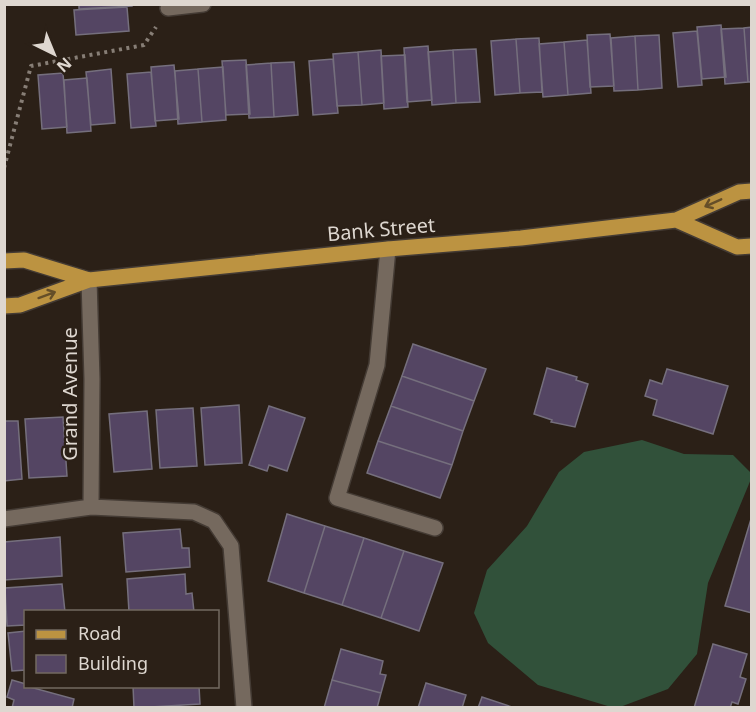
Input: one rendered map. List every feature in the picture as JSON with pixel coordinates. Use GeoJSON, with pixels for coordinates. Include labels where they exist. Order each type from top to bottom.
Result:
{"type":"FeatureCollection","features":[{"type":"Feature","properties":{"kind":"main road","name":"Bank Street"},"geometry":{"type":"LineString","coordinates":[[4,306],[20,305],[89,280],[388,249],[521,238],[676,220],[739,192],[752,191]]}},
{"type":"Feature","properties":{"kind":"main road"},"geometry":{"type":"LineString","coordinates":[[676,220],[736,247],[752,246]]}},
{"type":"Feature","properties":{"kind":"main road","name":"Bank Street"},"geometry":{"type":"LineString","coordinates":[[4,261],[24,260],[89,280]]}},
{"type":"Feature","properties":{"kind":"street"},"geometry":{"type":"LineString","coordinates":[[168,8],[203,4]]}},
{"type":"Feature","properties":{"kind":"street"},"geometry":{"type":"LineString","coordinates":[[388,249],[377,365],[337,498],[435,528]]}},
{"type":"Feature","properties":{"kind":"street","name":"Grand Avenue"},"geometry":{"type":"LineString","coordinates":[[89,280],[92,379],[91,507]]}},
{"type":"Feature","properties":{"kind":"street"},"geometry":{"type":"LineString","coordinates":[[4,519],[91,507],[194,512],[214,521],[231,546],[244,708]]}},
{"type":"Feature","properties":{"kind":"path"},"geometry":{"type":"LineString","coordinates":[[4,168],[31,66],[144,45],[168,8]]}},
{"type":"Feature","properties":{"kind":"green space"},"geometry":{"type":"Polygon","coordinates":[[[642,440],[684,454],[733,455],[751,473],[751,479],[708,583],[697,654],[668,689],[620,707],[611,707],[538,685],[488,643],[474,613],[487,570],[527,526],[559,472],[584,452],[642,440]]]}},
{"type":"Feature","properties":{"kind":"building"},"geometry":{"type":"Polygon","coordinates":[[[79,4],[132,4],[132,6],[79,9],[79,4]]]}},
{"type":"Feature","properties":{"kind":"building"},"geometry":{"type":"Polygon","coordinates":[[[127,7],[129,31],[76,35],[74,10],[127,7]]]}},
{"type":"Feature","properties":{"kind":"building"},"geometry":{"type":"Polygon","coordinates":[[[721,25],[726,77],[702,79],[697,27],[721,25]]]}},
{"type":"Feature","properties":{"kind":"building"},"geometry":{"type":"Polygon","coordinates":[[[752,27],[752,82],[748,82],[744,28],[752,27]]]}},
{"type":"Feature","properties":{"kind":"building"},"geometry":{"type":"Polygon","coordinates":[[[744,28],[748,82],[725,84],[721,29],[744,28]]]}},
{"type":"Feature","properties":{"kind":"building"},"geometry":{"type":"Polygon","coordinates":[[[697,31],[702,85],[678,87],[673,33],[697,31]]]}},
{"type":"Feature","properties":{"kind":"building"},"geometry":{"type":"Polygon","coordinates":[[[610,34],[614,86],[590,87],[587,35],[610,34]]]}},
{"type":"Feature","properties":{"kind":"building"},"geometry":{"type":"Polygon","coordinates":[[[659,35],[662,88],[638,90],[635,36],[659,35]]]}},
{"type":"Feature","properties":{"kind":"building"},"geometry":{"type":"Polygon","coordinates":[[[635,36],[638,90],[614,91],[611,38],[635,36]]]}},
{"type":"Feature","properties":{"kind":"building"},"geometry":{"type":"Polygon","coordinates":[[[539,38],[542,92],[520,93],[516,39],[539,38]]]}},
{"type":"Feature","properties":{"kind":"building"},"geometry":{"type":"Polygon","coordinates":[[[516,39],[520,93],[495,95],[491,41],[516,39]]]}},
{"type":"Feature","properties":{"kind":"building"},"geometry":{"type":"Polygon","coordinates":[[[587,40],[591,93],[568,95],[564,42],[587,40]]]}},
{"type":"Feature","properties":{"kind":"building"},"geometry":{"type":"Polygon","coordinates":[[[564,42],[568,95],[543,97],[539,44],[564,42]]]}},
{"type":"Feature","properties":{"kind":"building"},"geometry":{"type":"Polygon","coordinates":[[[428,46],[432,100],[407,102],[404,48],[428,46]]]}},
{"type":"Feature","properties":{"kind":"building"},"geometry":{"type":"Polygon","coordinates":[[[476,49],[480,102],[456,103],[453,50],[476,49]]]}},
{"type":"Feature","properties":{"kind":"building"},"geometry":{"type":"Polygon","coordinates":[[[381,50],[384,103],[362,105],[358,52],[381,50]]]}},
{"type":"Feature","properties":{"kind":"building"},"geometry":{"type":"Polygon","coordinates":[[[453,50],[456,103],[432,105],[428,52],[453,50]]]}},
{"type":"Feature","properties":{"kind":"building"},"geometry":{"type":"Polygon","coordinates":[[[358,52],[362,105],[337,106],[333,54],[358,52]]]}},
{"type":"Feature","properties":{"kind":"building"},"geometry":{"type":"Polygon","coordinates":[[[405,55],[408,107],[384,109],[381,56],[405,55]]]}},
{"type":"Feature","properties":{"kind":"building"},"geometry":{"type":"Polygon","coordinates":[[[333,59],[338,113],[313,115],[309,61],[333,59]]]}},
{"type":"Feature","properties":{"kind":"building"},"geometry":{"type":"Polygon","coordinates":[[[246,60],[250,114],[226,115],[222,61],[246,60]]]}},
{"type":"Feature","properties":{"kind":"building"},"geometry":{"type":"Polygon","coordinates":[[[294,62],[298,115],[274,117],[271,63],[294,62]]]}},
{"type":"Feature","properties":{"kind":"building"},"geometry":{"type":"Polygon","coordinates":[[[271,63],[274,117],[249,118],[246,65],[271,63]]]}},
{"type":"Feature","properties":{"kind":"building"},"geometry":{"type":"Polygon","coordinates":[[[174,65],[179,119],[155,121],[151,67],[174,65]]]}},
{"type":"Feature","properties":{"kind":"building"},"geometry":{"type":"Polygon","coordinates":[[[223,67],[226,120],[202,122],[198,69],[223,67]]]}},
{"type":"Feature","properties":{"kind":"building"},"geometry":{"type":"Polygon","coordinates":[[[111,69],[115,123],[91,125],[86,72],[111,69]]]}},
{"type":"Feature","properties":{"kind":"building"},"geometry":{"type":"Polygon","coordinates":[[[198,69],[202,122],[178,124],[175,71],[198,69]]]}},
{"type":"Feature","properties":{"kind":"building"},"geometry":{"type":"Polygon","coordinates":[[[151,72],[156,126],[131,128],[127,74],[151,72]]]}},
{"type":"Feature","properties":{"kind":"building"},"geometry":{"type":"Polygon","coordinates":[[[63,73],[67,127],[42,129],[38,75],[63,73]]]}},
{"type":"Feature","properties":{"kind":"building"},"geometry":{"type":"Polygon","coordinates":[[[87,78],[91,131],[67,133],[64,80],[87,78]]]}},
{"type":"Feature","properties":{"kind":"building"},"geometry":{"type":"Polygon","coordinates":[[[413,344],[486,369],[474,401],[402,376],[413,344]]]}},
{"type":"Feature","properties":{"kind":"building"},"geometry":{"type":"Polygon","coordinates":[[[547,368],[577,377],[576,380],[588,384],[575,427],[551,422],[552,420],[534,414],[547,368]]]}},
{"type":"Feature","properties":{"kind":"building"},"geometry":{"type":"Polygon","coordinates":[[[667,369],[728,386],[713,434],[653,415],[657,400],[645,396],[650,380],[662,384],[667,369]]]}},
{"type":"Feature","properties":{"kind":"building"},"geometry":{"type":"Polygon","coordinates":[[[402,376],[474,401],[463,431],[391,406],[402,376]]]}},
{"type":"Feature","properties":{"kind":"building"},"geometry":{"type":"Polygon","coordinates":[[[239,405],[242,463],[205,465],[201,408],[239,405]]]}},
{"type":"Feature","properties":{"kind":"building"},"geometry":{"type":"Polygon","coordinates":[[[269,406],[305,418],[287,471],[269,465],[267,471],[249,465],[269,406]]]}},
{"type":"Feature","properties":{"kind":"building"},"geometry":{"type":"Polygon","coordinates":[[[391,406],[463,431],[452,465],[378,441],[391,406]]]}},
{"type":"Feature","properties":{"kind":"building"},"geometry":{"type":"Polygon","coordinates":[[[193,408],[197,466],[160,468],[156,410],[193,408]]]}},
{"type":"Feature","properties":{"kind":"building"},"geometry":{"type":"Polygon","coordinates":[[[147,411],[152,469],[114,472],[109,414],[147,411]]]}},
{"type":"Feature","properties":{"kind":"building"},"geometry":{"type":"Polygon","coordinates":[[[63,417],[67,476],[29,478],[25,419],[63,417]]]}},
{"type":"Feature","properties":{"kind":"building"},"geometry":{"type":"Polygon","coordinates":[[[4,421],[18,421],[22,479],[4,481],[4,421]]]}},
{"type":"Feature","properties":{"kind":"building"},"geometry":{"type":"Polygon","coordinates":[[[378,441],[452,465],[440,498],[367,473],[378,441]]]}},
{"type":"Feature","properties":{"kind":"building"},"geometry":{"type":"Polygon","coordinates":[[[287,514],[325,526],[304,593],[268,581],[287,514]]]}},
{"type":"Feature","properties":{"kind":"building"},"geometry":{"type":"Polygon","coordinates":[[[752,519],[752,613],[725,606],[752,519]]]}},
{"type":"Feature","properties":{"kind":"building"},"geometry":{"type":"Polygon","coordinates":[[[325,526],[364,538],[342,605],[304,593],[325,526]]]}},
{"type":"Feature","properties":{"kind":"building"},"geometry":{"type":"Polygon","coordinates":[[[180,529],[182,548],[189,548],[190,567],[126,572],[123,533],[180,529]]]}},
{"type":"Feature","properties":{"kind":"building"},"geometry":{"type":"Polygon","coordinates":[[[60,537],[62,576],[4,580],[4,542],[60,537]]]}},
{"type":"Feature","properties":{"kind":"building"},"geometry":{"type":"Polygon","coordinates":[[[364,538],[404,551],[381,618],[342,605],[364,538]]]}},
{"type":"Feature","properties":{"kind":"building"},"geometry":{"type":"Polygon","coordinates":[[[404,551],[443,563],[419,631],[381,618],[404,551]]]}},
{"type":"Feature","properties":{"kind":"building"},"geometry":{"type":"Polygon","coordinates":[[[185,574],[186,594],[192,593],[194,610],[129,610],[127,579],[185,574]]]}},
{"type":"Feature","properties":{"kind":"building"},"geometry":{"type":"Polygon","coordinates":[[[62,584],[65,610],[24,610],[24,625],[7,626],[5,588],[62,584]]]}},
{"type":"Feature","properties":{"kind":"building"},"geometry":{"type":"Polygon","coordinates":[[[24,631],[24,670],[12,671],[8,633],[24,631]]]}},
{"type":"Feature","properties":{"kind":"building"},"geometry":{"type":"Polygon","coordinates":[[[713,644],[747,654],[740,677],[746,679],[738,704],[732,702],[730,708],[694,708],[713,644]]]}},
{"type":"Feature","properties":{"kind":"building"},"geometry":{"type":"Polygon","coordinates":[[[341,649],[383,661],[380,674],[386,675],[381,693],[332,680],[341,649]]]}},
{"type":"Feature","properties":{"kind":"building"},"geometry":{"type":"Polygon","coordinates":[[[12,680],[24,683],[24,688],[33,688],[74,699],[72,708],[12,708],[14,700],[7,697],[12,680]]]}},
{"type":"Feature","properties":{"kind":"building"},"geometry":{"type":"Polygon","coordinates":[[[332,680],[381,693],[377,708],[324,708],[332,680]]]}},
{"type":"Feature","properties":{"kind":"building"},"geometry":{"type":"Polygon","coordinates":[[[426,683],[466,695],[462,708],[418,708],[426,683]]]}},
{"type":"Feature","properties":{"kind":"building"},"geometry":{"type":"Polygon","coordinates":[[[133,688],[199,688],[200,704],[134,708],[133,688]]]}},
{"type":"Feature","properties":{"kind":"building"},"geometry":{"type":"Polygon","coordinates":[[[482,697],[515,708],[478,708],[482,697]]]}}]}
